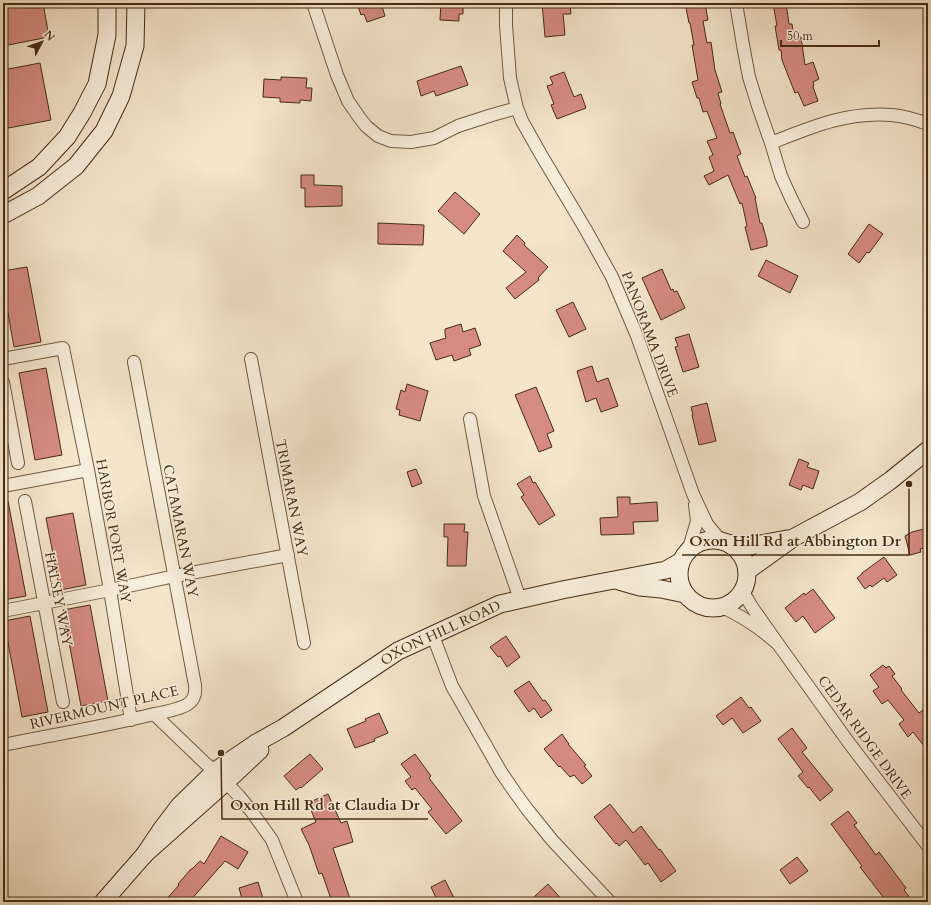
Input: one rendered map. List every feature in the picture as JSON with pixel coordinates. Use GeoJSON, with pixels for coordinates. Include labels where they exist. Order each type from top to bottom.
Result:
{"type":"FeatureCollection","features":[{"type":"Feature","properties":{"kind":"main road"},"geometry":{"type":"LineString","coordinates":[[3,215],[38,196],[76,166],[104,131],[122,96],[135,46],[136,3]]}},
{"type":"Feature","properties":{"kind":"main road"},"geometry":{"type":"LineString","coordinates":[[3,190],[39,167],[67,137],[82,113],[97,84],[107,35],[107,4]]}},
{"type":"Feature","properties":{"kind":"main road"},"geometry":{"type":"LineString","coordinates":[[747,571],[793,538],[860,502],[892,480],[928,450]]}},
{"type":"Feature","properties":{"kind":"main road"},"geometry":{"type":"LineString","coordinates":[[725,542],[738,551],[744,560],[747,571],[745,584],[737,598],[730,603],[722,607],[708,608],[695,603],[685,594],[678,578],[685,555],[698,542],[709,540],[725,542],[750,546],[793,538]]}},
{"type":"Feature","properties":{"kind":"main road","name":"OXON HILL ROAD"},"geometry":{"type":"LineString","coordinates":[[103,902],[145,854],[160,830],[180,805],[221,777],[256,743],[283,728],[398,651],[500,604],[666,570],[685,555]]}},
{"type":"Feature","properties":{"kind":"main road","name":"OXON HILL ROAD"},"geometry":{"type":"LineString","coordinates":[[614,580],[640,587],[661,589],[685,594]]}},
{"type":"Feature","properties":{"kind":"street"},"geometry":{"type":"LineString","coordinates":[[313,3],[337,75],[346,96],[366,126],[378,136],[391,141],[412,142],[434,138],[458,126],[517,108]]}},
{"type":"Feature","properties":{"kind":"street","name":"PANORAMA DRIVE"},"geometry":{"type":"LineString","coordinates":[[506,3],[510,78],[522,122],[612,277],[637,336],[693,494],[707,524],[725,542]]}},
{"type":"Feature","properties":{"kind":"street"},"geometry":{"type":"LineString","coordinates":[[736,3],[743,45],[758,106],[778,169],[804,222]]}},
{"type":"Feature","properties":{"kind":"street"},"geometry":{"type":"LineString","coordinates":[[771,143],[826,122],[856,116],[876,114],[893,115],[928,124]]}},
{"type":"Feature","properties":{"kind":"street","name":"HARBOR PORT WAY"},"geometry":{"type":"LineString","coordinates":[[3,359],[63,348],[88,470],[110,590],[131,720]]}},
{"type":"Feature","properties":{"kind":"street","name":"TRIMARAN WAY"},"geometry":{"type":"LineString","coordinates":[[251,359],[304,643]]}},
{"type":"Feature","properties":{"kind":"street","name":"CATAMARAN WAY"},"geometry":{"type":"LineString","coordinates":[[134,362],[196,691],[189,704]]}},
{"type":"Feature","properties":{"kind":"street"},"geometry":{"type":"LineString","coordinates":[[3,382],[18,463]]}},
{"type":"Feature","properties":{"kind":"street"},"geometry":{"type":"LineString","coordinates":[[470,419],[484,496],[520,599]]}},
{"type":"Feature","properties":{"kind":"street"},"geometry":{"type":"LineString","coordinates":[[3,486],[88,470]]}},
{"type":"Feature","properties":{"kind":"street","name":"PANORAMA DRIVE"},"geometry":{"type":"LineString","coordinates":[[685,555],[697,521],[693,494]]}},
{"type":"Feature","properties":{"kind":"street","name":"HALSEY WAY"},"geometry":{"type":"LineString","coordinates":[[25,501],[63,702]]}},
{"type":"Feature","properties":{"kind":"street"},"geometry":{"type":"LineString","coordinates":[[3,611],[288,555]]}},
{"type":"Feature","properties":{"kind":"street","name":"CEDAR RIDGE DRIVE"},"geometry":{"type":"LineString","coordinates":[[742,590],[752,607],[849,744],[928,846]]}},
{"type":"Feature","properties":{"kind":"street","name":"CEDAR RIDGE DRIVE"},"geometry":{"type":"LineString","coordinates":[[722,607],[738,614],[762,630],[778,644]]}},
{"type":"Feature","properties":{"kind":"street"},"geometry":{"type":"LineString","coordinates":[[433,636],[452,686],[514,791],[552,840],[610,902]]}},
{"type":"Feature","properties":{"kind":"street","name":"RIVERMOUNT PLACE"},"geometry":{"type":"LineString","coordinates":[[3,745],[131,720],[183,707],[189,704]]}},
{"type":"Feature","properties":{"kind":"street"},"geometry":{"type":"LineString","coordinates":[[154,714],[221,777],[252,812],[272,840],[297,902]]}},
{"type":"Feature","properties":{"kind":"building"},"geometry":{"type":"Polygon","coordinates":[[[3,3],[43,3],[49,37],[3,46],[3,3]]]}},
{"type":"Feature","properties":{"kind":"building"},"geometry":{"type":"Polygon","coordinates":[[[357,3],[381,3],[385,16],[367,22],[364,14],[361,15],[357,3]]]}},
{"type":"Feature","properties":{"kind":"building"},"geometry":{"type":"Polygon","coordinates":[[[441,3],[463,3],[463,14],[459,14],[459,21],[440,20],[441,3]]]}},
{"type":"Feature","properties":{"kind":"building"},"geometry":{"type":"Polygon","coordinates":[[[542,3],[570,3],[571,14],[563,14],[565,35],[545,37],[542,3]]]}},
{"type":"Feature","properties":{"kind":"building"},"geometry":{"type":"Polygon","coordinates":[[[685,3],[705,3],[708,20],[703,21],[707,43],[711,42],[715,70],[722,92],[718,93],[720,104],[730,133],[733,132],[741,154],[737,156],[745,177],[747,176],[756,198],[760,223],[762,223],[767,246],[751,250],[745,227],[747,226],[742,203],[740,204],[728,175],[709,185],[704,176],[714,171],[709,157],[713,155],[707,141],[717,138],[707,111],[703,112],[692,82],[698,80],[692,45],[694,45],[685,3]]]}},
{"type":"Feature","properties":{"kind":"building"},"geometry":{"type":"Polygon","coordinates":[[[773,3],[786,3],[789,24],[792,24],[794,38],[801,37],[805,65],[813,62],[819,79],[813,82],[813,87],[818,101],[804,106],[798,92],[795,93],[782,60],[781,50],[779,50],[773,3]]]}},
{"type":"Feature","properties":{"kind":"building"},"geometry":{"type":"Polygon","coordinates":[[[40,63],[51,120],[3,129],[3,70],[40,63]]]}},
{"type":"Feature","properties":{"kind":"building"},"geometry":{"type":"Polygon","coordinates":[[[461,66],[468,85],[436,96],[434,91],[421,96],[417,81],[461,66]]]}},
{"type":"Feature","properties":{"kind":"building"},"geometry":{"type":"Polygon","coordinates":[[[564,72],[574,97],[581,94],[586,108],[557,119],[551,105],[554,104],[547,86],[553,84],[550,77],[564,72]]]}},
{"type":"Feature","properties":{"kind":"building"},"geometry":{"type":"Polygon","coordinates":[[[281,77],[307,78],[306,88],[312,88],[311,101],[300,100],[300,103],[280,102],[280,98],[263,97],[264,79],[281,80],[281,77]]]}},
{"type":"Feature","properties":{"kind":"building"},"geometry":{"type":"Polygon","coordinates":[[[301,175],[314,175],[314,185],[342,186],[342,206],[305,207],[305,188],[301,188],[301,175]]]}},
{"type":"Feature","properties":{"kind":"building"},"geometry":{"type":"Polygon","coordinates":[[[455,192],[480,214],[464,234],[438,211],[455,192]]]}},
{"type":"Feature","properties":{"kind":"building"},"geometry":{"type":"Polygon","coordinates":[[[378,223],[424,225],[423,245],[378,244],[378,223]]]}},
{"type":"Feature","properties":{"kind":"building"},"geometry":{"type":"Polygon","coordinates":[[[869,224],[883,234],[869,253],[867,252],[859,263],[848,254],[869,224]]]}},
{"type":"Feature","properties":{"kind":"building"},"geometry":{"type":"Polygon","coordinates":[[[517,235],[525,243],[524,245],[548,267],[538,278],[539,280],[515,299],[506,288],[526,272],[503,251],[517,235]]]}},
{"type":"Feature","properties":{"kind":"building"},"geometry":{"type":"Polygon","coordinates":[[[766,260],[798,276],[790,293],[758,276],[766,260]]]}},
{"type":"Feature","properties":{"kind":"building"},"geometry":{"type":"Polygon","coordinates":[[[27,267],[41,342],[14,347],[3,285],[3,271],[27,267]]]}},
{"type":"Feature","properties":{"kind":"building"},"geometry":{"type":"Polygon","coordinates":[[[662,269],[671,290],[673,289],[674,292],[677,291],[685,308],[661,320],[642,278],[662,269]]]}},
{"type":"Feature","properties":{"kind":"building"},"geometry":{"type":"Polygon","coordinates":[[[573,302],[586,329],[569,337],[556,310],[573,302]]]}},
{"type":"Feature","properties":{"kind":"building"},"geometry":{"type":"Polygon","coordinates":[[[461,324],[463,332],[475,328],[481,345],[469,349],[471,355],[454,361],[452,355],[436,360],[430,343],[446,338],[445,329],[461,324]]]}},
{"type":"Feature","properties":{"kind":"building"},"geometry":{"type":"Polygon","coordinates":[[[689,334],[699,367],[683,372],[675,347],[678,346],[675,338],[689,334]]]}},
{"type":"Feature","properties":{"kind":"building"},"geometry":{"type":"Polygon","coordinates":[[[592,366],[597,382],[608,378],[618,406],[601,412],[596,398],[586,402],[577,371],[592,366]]]}},
{"type":"Feature","properties":{"kind":"building"},"geometry":{"type":"Polygon","coordinates":[[[46,368],[62,455],[35,460],[19,373],[46,368]]]}},
{"type":"Feature","properties":{"kind":"building"},"geometry":{"type":"Polygon","coordinates":[[[407,384],[428,391],[420,421],[399,415],[400,410],[396,409],[401,390],[405,392],[407,384]]]}},
{"type":"Feature","properties":{"kind":"building"},"geometry":{"type":"Polygon","coordinates":[[[536,387],[554,431],[547,434],[552,447],[539,452],[515,395],[536,387]]]}},
{"type":"Feature","properties":{"kind":"building"},"geometry":{"type":"Polygon","coordinates":[[[707,403],[716,441],[699,445],[691,407],[707,403]]]}},
{"type":"Feature","properties":{"kind":"building"},"geometry":{"type":"Polygon","coordinates":[[[799,459],[809,463],[807,467],[819,471],[813,489],[803,485],[801,490],[789,485],[799,459]]]}},
{"type":"Feature","properties":{"kind":"building"},"geometry":{"type":"Polygon","coordinates":[[[416,469],[422,483],[412,487],[407,472],[416,469]]]}},
{"type":"Feature","properties":{"kind":"building"},"geometry":{"type":"Polygon","coordinates":[[[530,476],[533,483],[535,482],[555,515],[539,525],[521,497],[524,495],[517,484],[530,476]]]}},
{"type":"Feature","properties":{"kind":"building"},"geometry":{"type":"Polygon","coordinates":[[[617,497],[630,497],[630,504],[657,502],[658,521],[633,522],[634,534],[601,535],[600,518],[618,517],[617,497]]]}},
{"type":"Feature","properties":{"kind":"building"},"geometry":{"type":"Polygon","coordinates":[[[3,501],[8,501],[26,596],[3,600],[3,501]]]}},
{"type":"Feature","properties":{"kind":"building"},"geometry":{"type":"Polygon","coordinates":[[[73,513],[86,585],[60,590],[46,518],[73,513]]]}},
{"type":"Feature","properties":{"kind":"building"},"geometry":{"type":"Polygon","coordinates":[[[444,524],[465,524],[464,532],[468,532],[466,566],[447,566],[448,537],[444,537],[444,524]]]}},
{"type":"Feature","properties":{"kind":"building"},"geometry":{"type":"Polygon","coordinates":[[[928,528],[928,547],[920,549],[921,552],[910,555],[905,536],[912,532],[928,528]]]}},
{"type":"Feature","properties":{"kind":"building"},"geometry":{"type":"Polygon","coordinates":[[[884,557],[897,575],[887,582],[884,578],[872,587],[870,585],[865,589],[857,578],[884,557]]]}},
{"type":"Feature","properties":{"kind":"building"},"geometry":{"type":"Polygon","coordinates":[[[813,589],[835,618],[815,633],[803,616],[796,622],[785,608],[804,593],[805,595],[813,589]]]}},
{"type":"Feature","properties":{"kind":"building"},"geometry":{"type":"Polygon","coordinates":[[[90,605],[108,701],[81,706],[63,610],[90,605]]]}},
{"type":"Feature","properties":{"kind":"building"},"geometry":{"type":"Polygon","coordinates":[[[30,616],[48,712],[22,717],[4,621],[30,616]]]}},
{"type":"Feature","properties":{"kind":"building"},"geometry":{"type":"Polygon","coordinates":[[[506,636],[520,657],[507,667],[500,656],[498,657],[490,647],[506,636]]]}},
{"type":"Feature","properties":{"kind":"building"},"geometry":{"type":"Polygon","coordinates":[[[883,665],[886,668],[889,666],[895,674],[892,676],[919,713],[923,710],[928,716],[928,751],[913,732],[908,737],[899,724],[904,720],[888,700],[882,704],[873,691],[879,687],[870,675],[883,665]]]}},
{"type":"Feature","properties":{"kind":"building"},"geometry":{"type":"Polygon","coordinates":[[[529,681],[543,701],[545,700],[552,710],[541,718],[534,708],[529,712],[514,691],[529,681]]]}},
{"type":"Feature","properties":{"kind":"building"},"geometry":{"type":"Polygon","coordinates":[[[741,697],[749,708],[751,707],[761,721],[743,733],[732,718],[723,725],[716,716],[741,697]]]}},
{"type":"Feature","properties":{"kind":"building"},"geometry":{"type":"Polygon","coordinates":[[[379,713],[388,733],[374,739],[375,741],[355,748],[347,729],[366,721],[365,719],[379,713]]]}},
{"type":"Feature","properties":{"kind":"building"},"geometry":{"type":"Polygon","coordinates":[[[792,728],[807,748],[802,752],[833,790],[820,801],[798,776],[803,772],[778,739],[792,728]]]}},
{"type":"Feature","properties":{"kind":"building"},"geometry":{"type":"Polygon","coordinates":[[[562,734],[568,744],[586,765],[584,766],[592,776],[582,784],[574,775],[570,777],[560,766],[559,767],[544,749],[562,734]]]}},
{"type":"Feature","properties":{"kind":"building"},"geometry":{"type":"Polygon","coordinates":[[[310,754],[323,769],[301,788],[300,787],[296,790],[284,776],[310,754]]]}},
{"type":"Feature","properties":{"kind":"building"},"geometry":{"type":"Polygon","coordinates":[[[415,754],[431,776],[429,778],[462,821],[446,834],[428,812],[432,809],[415,788],[412,790],[405,781],[411,777],[401,764],[415,754]]]}},
{"type":"Feature","properties":{"kind":"building"},"geometry":{"type":"Polygon","coordinates":[[[328,794],[341,823],[347,821],[353,842],[333,848],[351,902],[332,902],[322,873],[319,874],[309,845],[301,829],[316,822],[308,803],[328,794]]]}},
{"type":"Feature","properties":{"kind":"building"},"geometry":{"type":"Polygon","coordinates":[[[610,804],[633,833],[641,826],[676,871],[661,882],[648,863],[645,865],[626,840],[619,846],[617,843],[616,844],[594,817],[610,804]]]}},
{"type":"Feature","properties":{"kind":"building"},"geometry":{"type":"Polygon","coordinates":[[[848,811],[857,823],[854,825],[876,855],[879,852],[906,888],[904,890],[913,902],[887,902],[860,867],[862,866],[831,824],[848,811]]]}},
{"type":"Feature","properties":{"kind":"building"},"geometry":{"type":"Polygon","coordinates":[[[221,836],[248,852],[238,869],[225,861],[189,902],[164,902],[191,869],[200,861],[204,864],[221,836]]]}},
{"type":"Feature","properties":{"kind":"building"},"geometry":{"type":"Polygon","coordinates":[[[797,857],[808,871],[790,884],[780,870],[797,857]]]}},
{"type":"Feature","properties":{"kind":"building"},"geometry":{"type":"Polygon","coordinates":[[[445,880],[456,902],[438,902],[431,887],[445,880]]]}},
{"type":"Feature","properties":{"kind":"building"},"geometry":{"type":"Polygon","coordinates":[[[258,882],[264,902],[243,902],[239,888],[258,882]]]}},
{"type":"Feature","properties":{"kind":"building"},"geometry":{"type":"Polygon","coordinates":[[[548,884],[564,902],[539,902],[534,897],[548,884]]]}},
{"type":"Feature","properties":{"kind":"place","name":"Oxon Hill Rd at Abbington Dr"},"geometry":{"type":"Point","coordinates":[909,484]}},
{"type":"Feature","properties":{"kind":"place","name":"Oxon Hill Rd at Claudia Dr"},"geometry":{"type":"Point","coordinates":[221,753]}}]}
